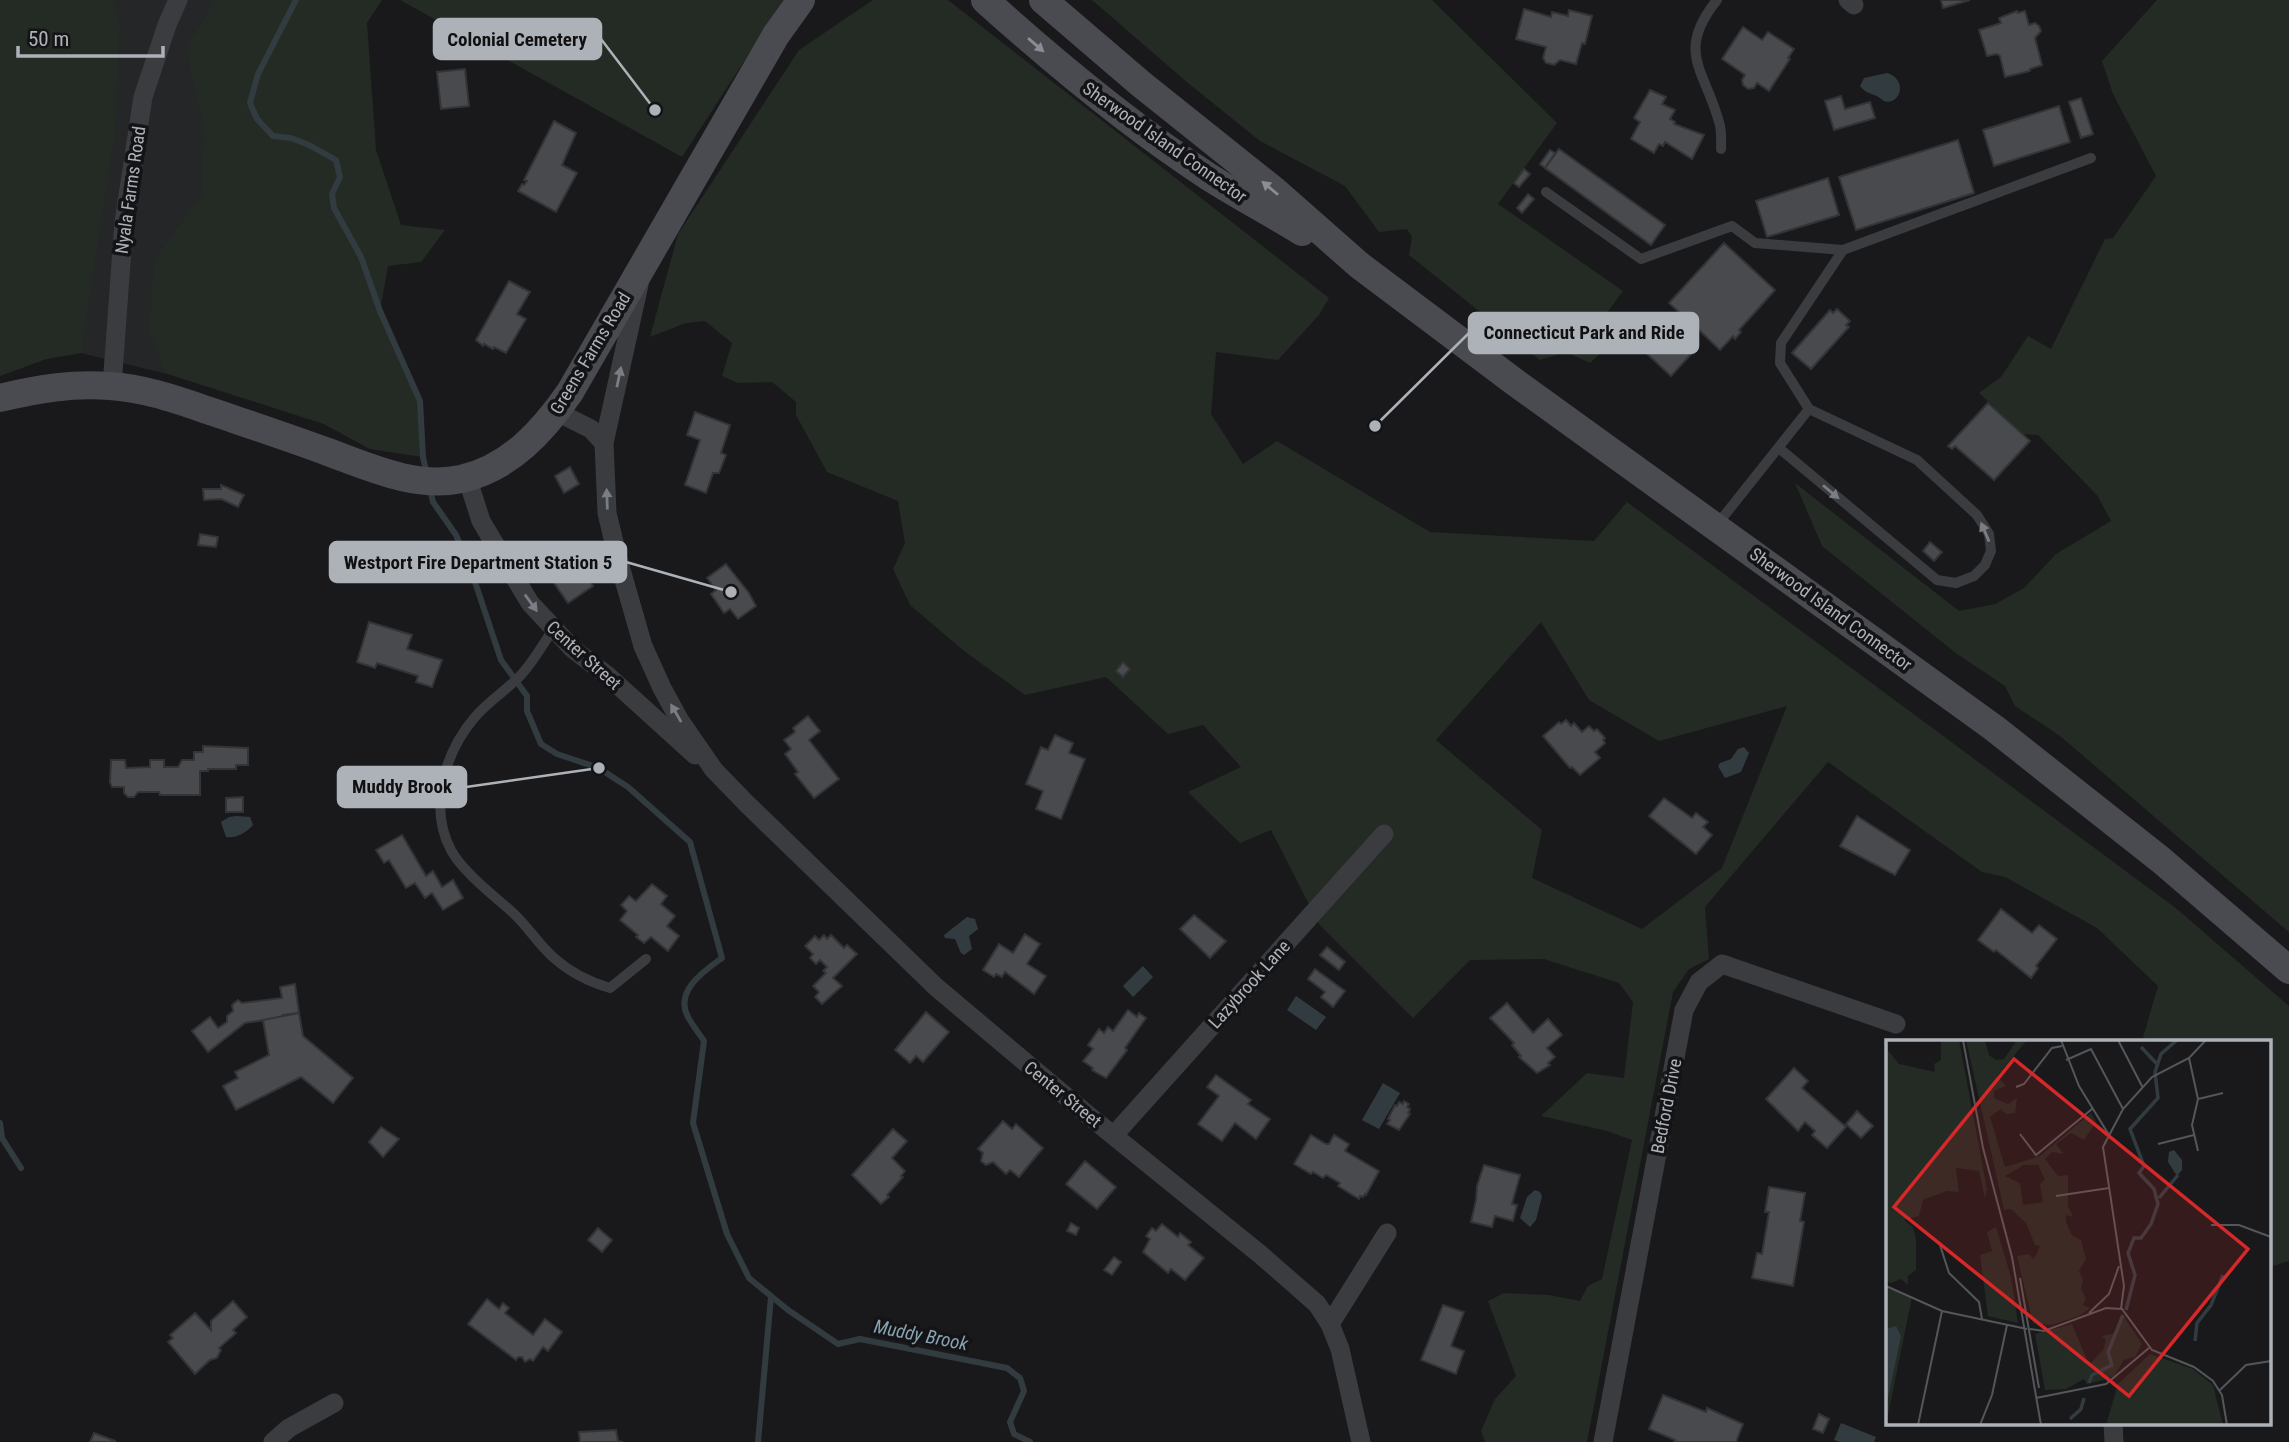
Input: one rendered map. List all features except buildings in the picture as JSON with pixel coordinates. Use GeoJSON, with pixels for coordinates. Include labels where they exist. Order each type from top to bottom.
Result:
{"type":"FeatureCollection","features":[{"type":"Feature","properties":{"kind":"main road","name":"Greens Farms Road"},"geometry":{"type":"LineString","coordinates":[[0,398],[52,386],[112,386],[167,397],[380,471],[423,480],[457,479],[498,466],[517,453],[557,412],[776,35],[801,0]]}},
{"type":"Feature","properties":{"kind":"main road","name":"Sherwood Island Connector"},"geometry":{"type":"LineString","coordinates":[[985,0],[1077,80],[1209,177],[1359,265]]}},
{"type":"Feature","properties":{"kind":"main road","name":"Sherwood Island Connector"},"geometry":{"type":"LineString","coordinates":[[1043,0],[1141,84],[1275,191],[1359,265],[1516,383],[1909,665],[2050,771],[2161,860],[2289,971]]}},
{"type":"Feature","properties":{"kind":"street","name":"Nyala Farms Road"},"geometry":{"type":"LineString","coordinates":[[112,386],[124,222],[143,97],[178,0]]}},
{"type":"Feature","properties":{"kind":"street","name":"Center Street"},"geometry":{"type":"LineString","coordinates":[[644,264],[604,443],[607,513],[643,646],[680,721],[714,770]]}},
{"type":"Feature","properties":{"kind":"street"},"geometry":{"type":"LineString","coordinates":[[557,412],[591,429],[604,443]]}},
{"type":"Feature","properties":{"kind":"street","name":"Center Street"},"geometry":{"type":"LineString","coordinates":[[457,479],[494,546],[530,603],[553,630],[714,770],[936,987],[1300,1287],[1317,1304],[1340,1349],[1361,1442]]}},
{"type":"Feature","properties":{"kind":"street","name":"Lazybrook Lane"},"geometry":{"type":"LineString","coordinates":[[1114,1135],[1384,834]]}},
{"type":"Feature","properties":{"kind":"street","name":"Bedford Drive"},"geometry":{"type":"LineString","coordinates":[[1602,1442],[1684,1010],[1699,982],[1721,964],[1896,1024]]}},
{"type":"Feature","properties":{"kind":"street"},"geometry":{"type":"LineString","coordinates":[[1329,1324],[1387,1233]]}},
{"type":"Feature","properties":{"kind":"street"},"geometry":{"type":"LineString","coordinates":[[273,1442],[289,1428],[334,1403]]}},
{"type":"Feature","properties":{"kind":"street"},"geometry":{"type":"LineString","coordinates":[[2113,1424],[2114,1442]]}},
{"type":"Feature","properties":{"kind":"lane"},"geometry":{"type":"LineString","coordinates":[[1717,0],[1699,24],[1697,56],[1702,79],[1720,123],[1721,149]]}},
{"type":"Feature","properties":{"kind":"lane"},"geometry":{"type":"LineString","coordinates":[[1546,192],[1641,259],[1732,226],[1755,243],[1843,250],[2091,158]]}},
{"type":"Feature","properties":{"kind":"lane"},"geometry":{"type":"LineString","coordinates":[[1779,449],[1937,580],[1956,583],[1974,576],[1984,565],[1991,551],[1989,534],[1977,516],[1917,460],[1809,409],[1780,363],[1781,343],[1843,250]]}},
{"type":"Feature","properties":{"kind":"lane"},"geometry":{"type":"LineString","coordinates":[[1716,527],[1809,409]]}},
{"type":"Feature","properties":{"kind":"lane"},"geometry":{"type":"LineString","coordinates":[[553,630],[520,676],[476,716],[461,737],[445,772],[440,797],[443,831],[452,852],[488,891],[520,920],[553,958],[586,981],[610,988],[646,959]]}},
{"type":"Feature","properties":{"kind":"shaded area"},"geometry":{"type":"Polygon","coordinates":[[[0,0],[296,0],[380,311],[420,401],[423,457],[370,449],[324,424],[171,375],[81,353],[46,359],[0,376],[0,0]]]}},
{"type":"Feature","properties":{"kind":"shaded area"},"geometry":{"type":"Polygon","coordinates":[[[0,0],[112,0],[120,22],[115,132],[81,353],[46,359],[0,376],[0,0]]]}},
{"type":"Feature","properties":{"kind":"shaded area"},"geometry":{"type":"Polygon","coordinates":[[[215,0],[382,0],[367,23],[376,150],[401,225],[445,230],[421,262],[388,266],[380,311],[420,401],[423,457],[370,449],[324,424],[171,375],[163,367],[149,330],[154,260],[202,194],[203,123],[186,48],[215,0]]]}},
{"type":"Feature","properties":{"kind":"shaded area"},"geometry":{"type":"Polygon","coordinates":[[[400,0],[784,0],[682,157],[400,0]]]}},
{"type":"Feature","properties":{"kind":"shaded area"},"geometry":{"type":"Polygon","coordinates":[[[873,0],[948,0],[1329,298],[1319,315],[1278,360],[1216,352],[1211,414],[1243,464],[1277,441],[1430,532],[1594,541],[1627,502],[2177,909],[2289,1006],[2289,1261],[2272,1266],[2272,1040],[2142,1040],[2158,986],[2097,928],[2005,877],[1982,872],[1828,762],[1705,907],[1709,959],[1689,969],[1673,992],[1587,1442],[1485,1442],[1481,1431],[1495,1399],[1516,1376],[1488,1301],[1504,1293],[1549,1295],[1580,1301],[1588,1286],[1602,1279],[1632,1140],[1607,1131],[1541,1116],[1587,1073],[1624,1078],[1633,1002],[1619,983],[1544,959],[1470,960],[1413,1018],[1319,924],[1271,830],[1240,843],[1188,792],[1241,767],[1203,725],[1168,734],[1106,677],[1025,695],[964,651],[910,605],[893,569],[905,543],[898,501],[827,472],[796,415],[796,402],[772,382],[738,383],[722,376],[732,343],[705,321],[686,323],[650,337],[678,234],[799,50],[873,0]],[[1541,622],[1436,740],[1542,830],[1532,878],[1642,929],[1722,868],[1787,706],[1659,741],[1589,700],[1541,622]]]}},
{"type":"Feature","properties":{"kind":"shaded area"},"geometry":{"type":"Polygon","coordinates":[[[1092,0],[1432,0],[1557,123],[1498,204],[1623,291],[1601,321],[1613,341],[1590,363],[1566,352],[1540,360],[1409,255],[1412,237],[1407,229],[1379,232],[1345,186],[1260,141],[1092,0]]]}},
{"type":"Feature","properties":{"kind":"shaded area"},"geometry":{"type":"Polygon","coordinates":[[[2157,0],[2289,0],[2289,932],[2060,736],[2015,706],[2005,686],[1957,654],[1822,546],[1795,483],[1959,611],[1995,604],[2024,588],[2056,554],[2111,521],[2097,495],[2038,435],[2023,434],[1979,393],[2001,377],[2028,336],[2051,349],[2105,239],[2113,238],[2156,176],[2113,94],[2102,61],[2157,0]]]}},
{"type":"Feature","properties":{"kind":"shaded area"},"geometry":{"type":"Polygon","coordinates":[[[1887,73],[1894,76],[1900,86],[1898,96],[1890,102],[1866,92],[1860,86],[1864,78],[1887,73]]]}},
{"type":"Feature","properties":{"kind":"shaded area"},"geometry":{"type":"Polygon","coordinates":[[[1744,747],[1749,753],[1741,772],[1725,778],[1718,766],[1744,747]]]}},
{"type":"Feature","properties":{"kind":"shaded area"},"geometry":{"type":"Polygon","coordinates":[[[236,816],[250,817],[253,825],[241,834],[226,837],[221,822],[236,816]]]}},
{"type":"Feature","properties":{"kind":"shaded area"},"geometry":{"type":"Polygon","coordinates":[[[967,917],[975,919],[978,929],[969,936],[972,949],[964,955],[955,939],[945,938],[944,935],[967,917]]]}},
{"type":"Feature","properties":{"kind":"shaded area"},"geometry":{"type":"Polygon","coordinates":[[[1143,966],[1153,977],[1133,997],[1123,986],[1143,966]]]}},
{"type":"Feature","properties":{"kind":"shaded area"},"geometry":{"type":"Polygon","coordinates":[[[1296,996],[1326,1017],[1316,1030],[1287,1010],[1296,996]]]}},
{"type":"Feature","properties":{"kind":"shaded area"},"geometry":{"type":"Polygon","coordinates":[[[1383,1083],[1400,1093],[1379,1129],[1362,1120],[1383,1083]]]}},
{"type":"Feature","properties":{"kind":"shaded area"},"geometry":{"type":"Polygon","coordinates":[[[1535,1190],[1542,1196],[1536,1220],[1530,1227],[1520,1218],[1527,1197],[1535,1190]]]}},
{"type":"Feature","properties":{"kind":"shaded area"},"geometry":{"type":"Polygon","coordinates":[[[1841,1423],[1876,1437],[1874,1442],[1834,1440],[1841,1423]]]}},
{"type":"Feature","properties":{"kind":"waterway","name":"Muddy Brook"},"geometry":{"type":"LineString","coordinates":[[296,0],[258,74],[250,103],[257,119],[273,136],[291,138],[336,160],[340,177],[332,194],[334,208],[361,257],[380,311],[420,401],[423,457],[427,475]]}},
{"type":"Feature","properties":{"kind":"waterway","name":"Muddy Brook"},"geometry":{"type":"LineString","coordinates":[[430,489],[433,502],[456,535],[472,573],[501,660],[527,696],[527,711],[541,744],[557,754],[599,768],[628,787],[690,842],[722,958],[693,983],[685,999],[688,1017],[704,1041],[693,1123],[727,1234],[749,1278],[788,1310],[838,1344],[860,1339],[1007,1368],[1020,1378],[1024,1391],[1010,1422],[1014,1434],[1030,1442]]}},
{"type":"Feature","properties":{"kind":"waterway"},"geometry":{"type":"LineString","coordinates":[[0,1123],[2,1138],[21,1168]]}},
{"type":"Feature","properties":{"kind":"waterway"},"geometry":{"type":"LineString","coordinates":[[758,1442],[771,1297]]}},
{"type":"Feature","properties":{"kind":"place","name":"Colonial Cemetery"},"geometry":{"type":"Point","coordinates":[655,110]}},
{"type":"Feature","properties":{"kind":"place","name":"Connecticut Park and Ride"},"geometry":{"type":"Point","coordinates":[1375,426]}},
{"type":"Feature","properties":{"kind":"place","name":"Westport Fire Department Station 5"},"geometry":{"type":"Point","coordinates":[731,592]}},
{"type":"Feature","properties":{"kind":"place","name":"Muddy Brook"},"geometry":{"type":"Point","coordinates":[599,768]}}]}
